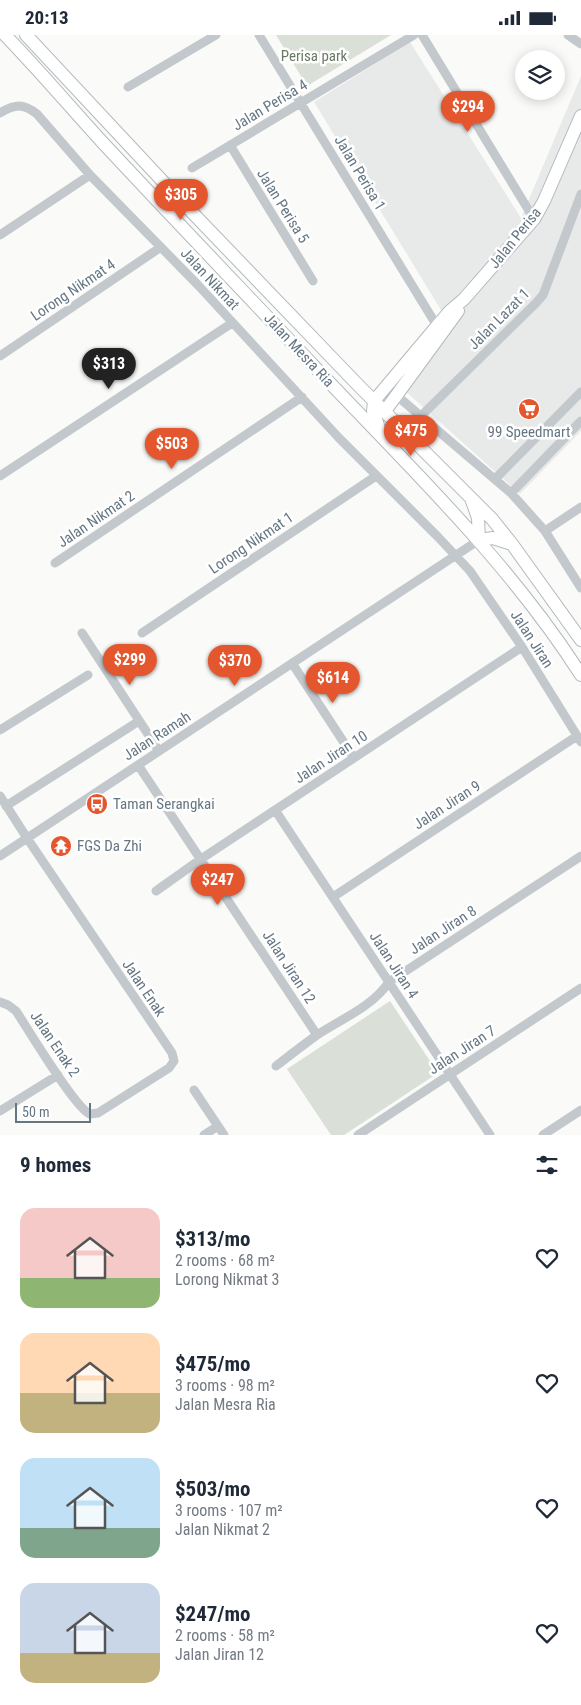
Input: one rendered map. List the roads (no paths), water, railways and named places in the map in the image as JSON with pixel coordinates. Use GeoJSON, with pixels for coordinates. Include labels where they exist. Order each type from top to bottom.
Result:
{"type":"FeatureCollection","features":[{"type":"Feature","properties":{"kind":"main road","name":"Jalan Mesra Ria"},"geometry":{"type":"LineString","coordinates":[[29,36],[184,205],[377,408],[470,496],[512,543],[581,640]]}},
{"type":"Feature","properties":{"kind":"main road","name":"Jalan Mesra Ria"},"geometry":{"type":"LineString","coordinates":[[4,37],[479,540],[528,602],[581,675]]}},
{"type":"Feature","properties":{"kind":"main road","name":"Jalan Perisa"},"geometry":{"type":"LineString","coordinates":[[377,408],[437,326],[464,299],[534,219],[544,201],[581,116]]}},
{"type":"Feature","properties":{"kind":"main road","name":"Jalan Perisa"},"geometry":{"type":"LineString","coordinates":[[377,408],[396,395],[455,318],[464,299]]}},
{"type":"Feature","properties":{"kind":"main road"},"geometry":{"type":"LineString","coordinates":[[344,398],[377,408],[382,436]]}},
{"type":"Feature","properties":{"kind":"main road"},"geometry":{"type":"LineString","coordinates":[[470,496],[478,518],[479,540],[493,538],[512,543]]}},
{"type":"Feature","properties":{"kind":"street"},"geometry":{"type":"LineString","coordinates":[[128,87],[216,35]]}},
{"type":"Feature","properties":{"kind":"street","name":"Jalan Perisa 1"},"geometry":{"type":"LineString","coordinates":[[259,35],[437,326]]}},
{"type":"Feature","properties":{"kind":"street","name":"Jalan Perisa 4"},"geometry":{"type":"LineString","coordinates":[[192,168],[414,35]]}},
{"type":"Feature","properties":{"kind":"street"},"geometry":{"type":"LineString","coordinates":[[422,35],[534,219]]}},
{"type":"Feature","properties":{"kind":"street"},"geometry":{"type":"LineString","coordinates":[[568,35],[581,44]]}},
{"type":"Feature","properties":{"kind":"street","name":"Jalan Nikmat"},"geometry":{"type":"LineString","coordinates":[[0,113],[18,106],[28,107],[37,114],[90,175],[197,284],[376,476],[456,555]]}},
{"type":"Feature","properties":{"kind":"street","name":"Jalan Perisa 5"},"geometry":{"type":"LineString","coordinates":[[230,145],[313,281]]}},
{"type":"Feature","properties":{"kind":"street"},"geometry":{"type":"LineString","coordinates":[[0,235],[90,175]]}},
{"type":"Feature","properties":{"kind":"street","name":"Jalan Lazat 1"},"geometry":{"type":"LineString","coordinates":[[420,417],[543,295],[581,194]]}},
{"type":"Feature","properties":{"kind":"street","name":"Lorong Nikmat 4"},"geometry":{"type":"LineString","coordinates":[[0,356],[161,247]]}},
{"type":"Feature","properties":{"kind":"street"},"geometry":{"type":"LineString","coordinates":[[0,476],[232,323]]}},
{"type":"Feature","properties":{"kind":"street"},"geometry":{"type":"LineString","coordinates":[[495,479],[581,392]]}},
{"type":"Feature","properties":{"kind":"street"},"geometry":{"type":"LineString","coordinates":[[396,395],[511,493],[544,531],[581,588]]}},
{"type":"Feature","properties":{"kind":"street","name":"Jalan Nikmat 2"},"geometry":{"type":"LineString","coordinates":[[55,563],[302,397]]}},
{"type":"Feature","properties":{"kind":"street"},"geometry":{"type":"LineString","coordinates":[[511,493],[581,421]]}},
{"type":"Feature","properties":{"kind":"street","name":"Lorong Nikmat 1"},"geometry":{"type":"LineString","coordinates":[[142,633],[376,476]]}},
{"type":"Feature","properties":{"kind":"street"},"geometry":{"type":"LineString","coordinates":[[544,531],[581,507]]}},
{"type":"Feature","properties":{"kind":"street","name":"Jalan Ramah"},"geometry":{"type":"LineString","coordinates":[[0,856],[479,540]]}},
{"type":"Feature","properties":{"kind":"street","name":"Jalan Jiran"},"geometry":{"type":"LineString","coordinates":[[456,555],[470,571],[522,647],[579,739]]}},
{"type":"Feature","properties":{"kind":"street"},"geometry":{"type":"LineString","coordinates":[[82,633],[159,751]]}},
{"type":"Feature","properties":{"kind":"street","name":"Jalan Jiran 10"},"geometry":{"type":"LineString","coordinates":[[156,891],[201,859],[522,647]]}},
{"type":"Feature","properties":{"kind":"street"},"geometry":{"type":"LineString","coordinates":[[292,663],[354,758]]}},
{"type":"Feature","properties":{"kind":"street"},"geometry":{"type":"LineString","coordinates":[[0,731],[88,675]]}},
{"type":"Feature","properties":{"kind":"street"},"geometry":{"type":"LineString","coordinates":[[6,806],[139,721]]}},
{"type":"Feature","properties":{"kind":"street","name":"Jalan Jiran 9"},"geometry":{"type":"LineString","coordinates":[[333,897],[579,739]]}},
{"type":"Feature","properties":{"kind":"street","name":"Jalan Jiran 12"},"geometry":{"type":"LineString","coordinates":[[138,765],[317,1035]]}},
{"type":"Feature","properties":{"kind":"street"},"geometry":{"type":"LineString","coordinates":[[0,796],[27,838]]}},
{"type":"Feature","properties":{"kind":"street","name":"Jalan Jiran 4"},"geometry":{"type":"LineString","coordinates":[[275,810],[490,1135]]}},
{"type":"Feature","properties":{"kind":"street","name":"Jalan Enak"},"geometry":{"type":"LineString","coordinates":[[27,838],[174,1057],[169,1068],[98,1113],[90,1114],[82,1108]]}},
{"type":"Feature","properties":{"kind":"street","name":"Jalan Jiran 8"},"geometry":{"type":"LineString","coordinates":[[276,1066],[317,1035],[366,1005],[383,991],[389,982],[581,856]]}},
{"type":"Feature","properties":{"kind":"street","name":"Jalan Jiran 7"},"geometry":{"type":"LineString","coordinates":[[358,1135],[581,988]]}},
{"type":"Feature","properties":{"kind":"street","name":"Jalan Enak 2"},"geometry":{"type":"LineString","coordinates":[[0,1002],[16,1011],[82,1108]]}},
{"type":"Feature","properties":{"kind":"street"},"geometry":{"type":"LineString","coordinates":[[0,1111],[58,1075]]}},
{"type":"Feature","properties":{"kind":"street"},"geometry":{"type":"LineString","coordinates":[[194,1090],[224,1135]]}},
{"type":"Feature","properties":{"kind":"street"},"geometry":{"type":"LineString","coordinates":[[543,1135],[581,1110]]}},
{"type":"Feature","properties":{"kind":"street"},"geometry":{"type":"LineString","coordinates":[[204,1135],[218,1126]]}},
{"type":"Feature","properties":{"kind":"place","name":"99 Speedmart"},"geometry":{"type":"Point","coordinates":[529,409]}},
{"type":"Feature","properties":{"kind":"place","name":"Taman Serangkai"},"geometry":{"type":"Point","coordinates":[97,804]}},
{"type":"Feature","properties":{"kind":"place","name":"FGS Da Zhi"},"geometry":{"type":"Point","coordinates":[61,846]}},
{"type":"Feature","properties":{"kind":"park label","name":"Perisa park"},"geometry":{"type":"Point","coordinates":[314,56]}}]}
